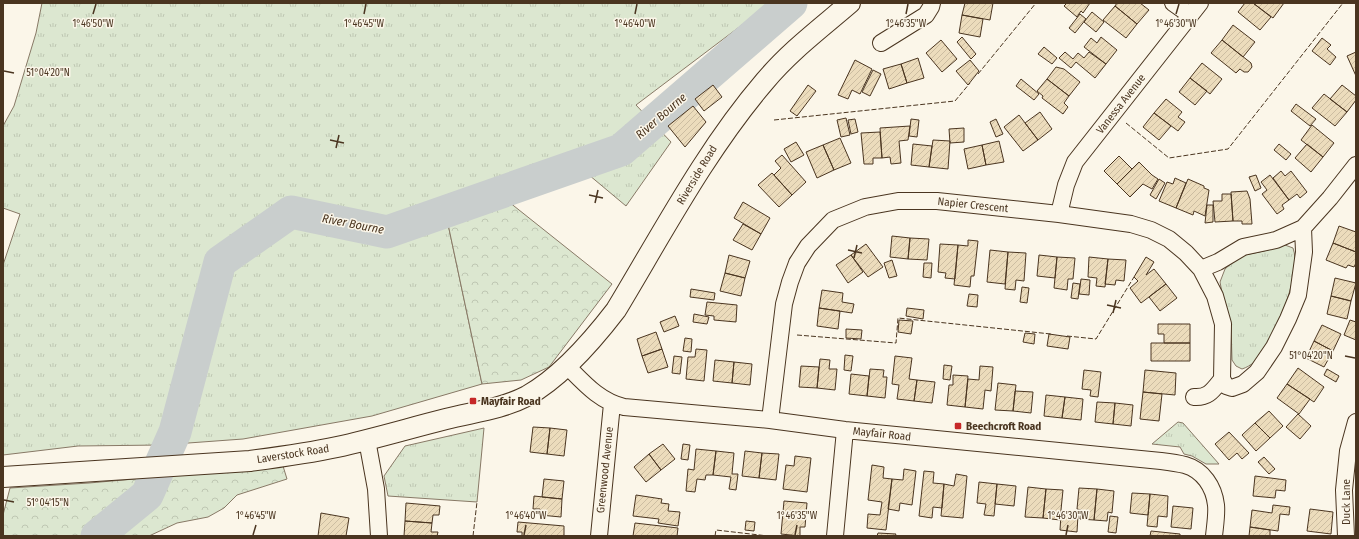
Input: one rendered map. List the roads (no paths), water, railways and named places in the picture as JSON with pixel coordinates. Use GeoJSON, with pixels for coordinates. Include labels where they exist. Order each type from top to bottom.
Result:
{"type":"FeatureCollection","features":[{"type":"Feature","properties":{"kind":"street","name":"Riverside Road"},"geometry":{"type":"LineString","coordinates":[[566,365],[599,332],[616,310],[716,144],[765,80],[795,49],[850,3]]}},
{"type":"Feature","properties":{"kind":"street"},"geometry":{"type":"LineString","coordinates":[[881,43],[926,15],[932,7],[932,3]]}},
{"type":"Feature","properties":{"kind":"street"},"geometry":{"type":"LineString","coordinates":[[1173,3],[1190,16]]}},
{"type":"Feature","properties":{"kind":"street","name":"Vanessa Avenue"},"geometry":{"type":"LineString","coordinates":[[1059,214],[1066,185],[1075,162],[1200,3]]}},
{"type":"Feature","properties":{"kind":"street"},"geometry":{"type":"LineString","coordinates":[[1201,268],[1218,262],[1243,247],[1276,240],[1302,228],[1330,198],[1356,165]]}},
{"type":"Feature","properties":{"kind":"street","name":"Napier Crescent"},"geometry":{"type":"LineString","coordinates":[[770,420],[784,304],[797,263],[808,246],[833,220],[865,207],[898,201],[937,201],[1059,214],[1132,224],[1152,230],[1169,239],[1201,268],[1215,296],[1223,324],[1222,379]]}},
{"type":"Feature","properties":{"kind":"street"},"geometry":{"type":"LineString","coordinates":[[1194,397],[1202,398],[1212,392],[1222,379],[1226,386],[1232,388],[1243,384],[1257,372],[1274,347],[1298,295],[1304,252],[1302,228]]}},
{"type":"Feature","properties":{"kind":"street","name":"Mayfair Road"},"geometry":{"type":"LineString","coordinates":[[566,365],[596,394],[612,404],[624,407],[770,420],[845,430],[1160,461],[1186,466],[1200,472],[1207,480],[1213,493],[1216,506],[1214,536]]}},
{"type":"Feature","properties":{"kind":"street","name":"Laverstock Road"},"geometry":{"type":"LineString","coordinates":[[3,477],[250,461],[330,448],[512,403],[543,385],[566,365]]}},
{"type":"Feature","properties":{"kind":"street","name":"Greenwood Avenue"},"geometry":{"type":"LineString","coordinates":[[599,536],[612,404]]}},
{"type":"Feature","properties":{"kind":"street","name":"Duck Lane"},"geometry":{"type":"LineString","coordinates":[[1346,536],[1344,490],[1348,451],[1356,422]]}},
{"type":"Feature","properties":{"kind":"street"},"geometry":{"type":"LineString","coordinates":[[835,536],[845,430]]}},
{"type":"Feature","properties":{"kind":"street"},"geometry":{"type":"LineString","coordinates":[[367,440],[376,490],[379,536]]}},
{"type":"Feature","properties":{"kind":"waterway","name":"River Bourne"},"geometry":{"type":"LineString","coordinates":[[97,536],[147,495],[175,432],[220,262],[291,212],[387,232],[621,150],[791,3]]}},
{"type":"Feature","properties":{"kind":"place","name":"Mayfair Road"},"geometry":{"type":"Point","coordinates":[473,401]}},
{"type":"Feature","properties":{"kind":"place","name":"Beechcroft Road"},"geometry":{"type":"Point","coordinates":[958,426]}}]}
